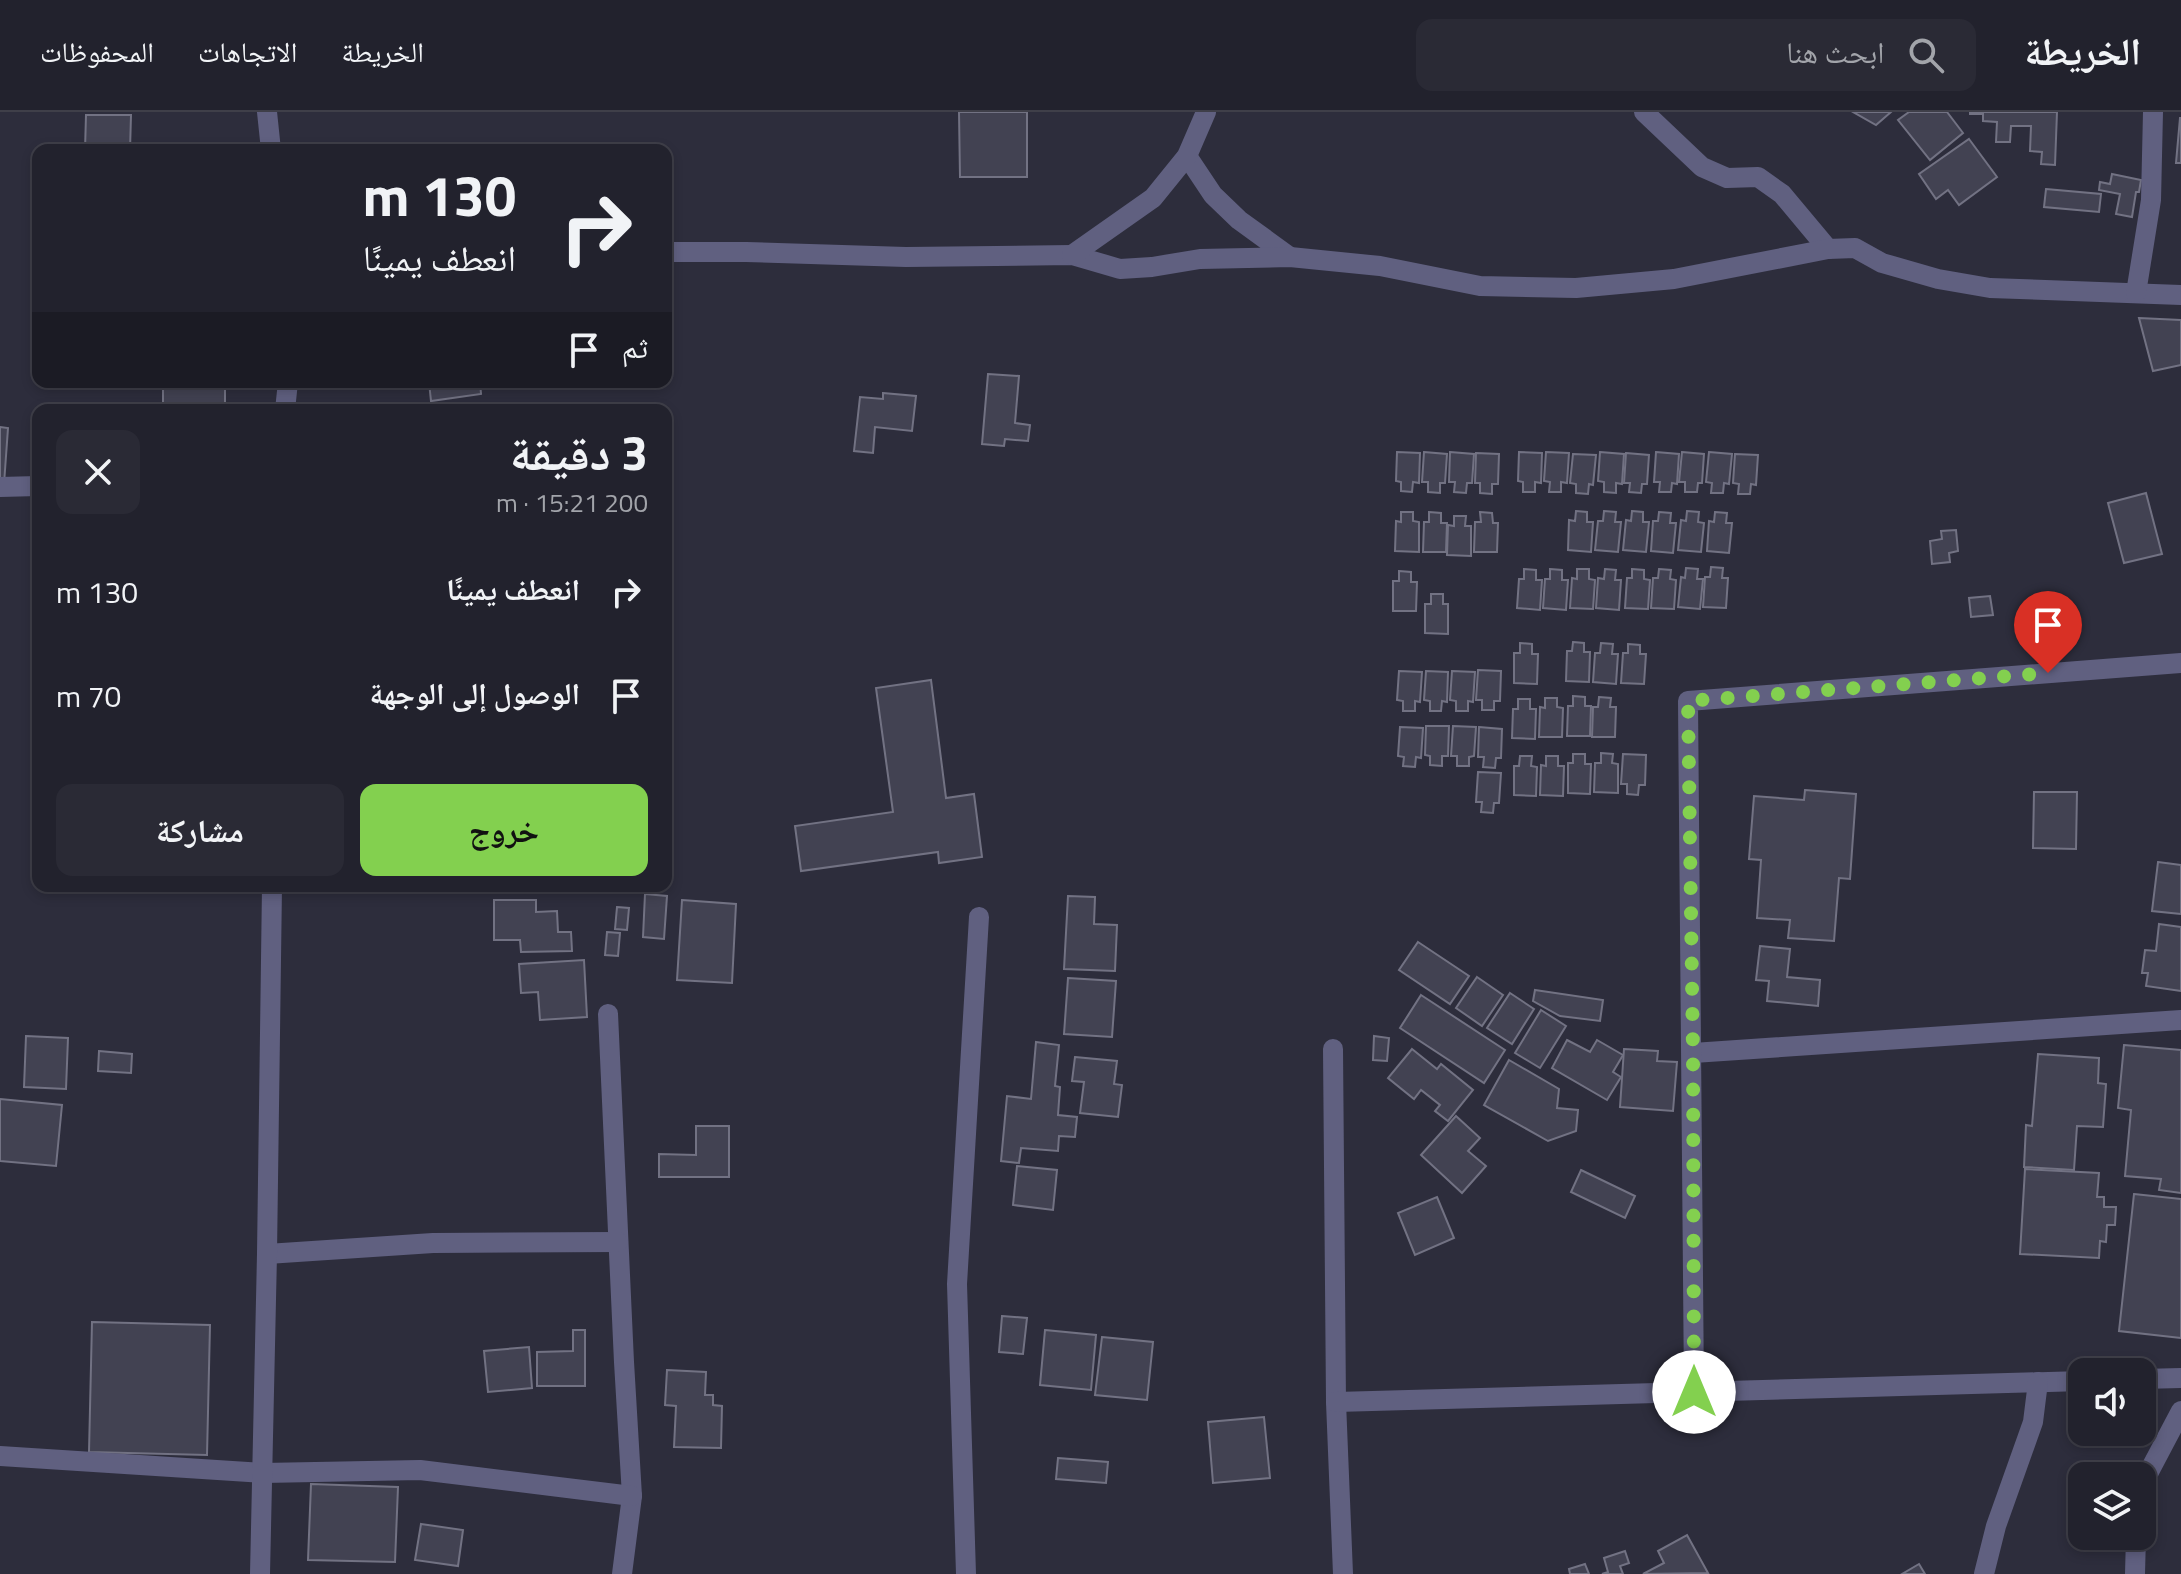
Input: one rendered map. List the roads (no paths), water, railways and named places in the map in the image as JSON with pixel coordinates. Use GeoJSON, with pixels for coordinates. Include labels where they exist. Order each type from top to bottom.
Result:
{"type":"FeatureCollection","features":[{"type":"Feature","properties":{"kind":"street"},"geometry":{"type":"LineString","coordinates":[[267,112],[270,144]]}},
{"type":"Feature","properties":{"kind":"street"},"geometry":{"type":"LineString","coordinates":[[1072,255],[1153,198],[1187,156],[1206,112]]}},
{"type":"Feature","properties":{"kind":"street"},"geometry":{"type":"LineString","coordinates":[[1644,112],[1702,167],[1727,178],[1758,177],[1782,194],[1828,249]]}},
{"type":"Feature","properties":{"kind":"street"},"geometry":{"type":"LineString","coordinates":[[2136,293],[2151,200],[2153,112]]}},
{"type":"Feature","properties":{"kind":"street"},"geometry":{"type":"LineString","coordinates":[[1187,156],[1213,195],[1239,220],[1290,257]]}},
{"type":"Feature","properties":{"kind":"street"},"geometry":{"type":"LineString","coordinates":[[672,252],[906,257],[1072,255],[1120,269],[1200,259],[1290,257],[1380,266],[1480,286],[1576,288],[1674,279],[1828,249],[1855,248],[1882,263],[1938,279],[1990,288],[2181,295]]}},
{"type":"Feature","properties":{"kind":"street"},"geometry":{"type":"LineString","coordinates":[[0,487],[32,486]]}},
{"type":"Feature","properties":{"kind":"street"},"geometry":{"type":"LineString","coordinates":[[1694,1392],[1688,701],[2181,663]]}},
{"type":"Feature","properties":{"kind":"street"},"geometry":{"type":"LineString","coordinates":[[260,1574],[272,892]]}},
{"type":"Feature","properties":{"kind":"street"},"geometry":{"type":"LineString","coordinates":[[966,1574],[957,1284],[979,917]]}},
{"type":"Feature","properties":{"kind":"street"},"geometry":{"type":"LineString","coordinates":[[608,1014],[632,1496],[622,1574]]}},
{"type":"Feature","properties":{"kind":"street"},"geometry":{"type":"LineString","coordinates":[[1693,1053],[2181,1020]]}},
{"type":"Feature","properties":{"kind":"street"},"geometry":{"type":"LineString","coordinates":[[1333,1049],[1336,1402],[1343,1574]]}},
{"type":"Feature","properties":{"kind":"street"},"geometry":{"type":"LineString","coordinates":[[267,1254],[433,1243],[618,1242]]}},
{"type":"Feature","properties":{"kind":"street"},"geometry":{"type":"LineString","coordinates":[[2156,1379],[2181,1378]]}},
{"type":"Feature","properties":{"kind":"street"},"geometry":{"type":"LineString","coordinates":[[1336,1402],[2068,1381]]}},
{"type":"Feature","properties":{"kind":"street"},"geometry":{"type":"LineString","coordinates":[[1984,1574],[1996,1526],[2033,1422],[2038,1382]]}},
{"type":"Feature","properties":{"kind":"street"},"geometry":{"type":"LineString","coordinates":[[2154,1462],[2181,1411]]}},
{"type":"Feature","properties":{"kind":"street"},"geometry":{"type":"LineString","coordinates":[[0,1456],[263,1473],[420,1470],[632,1496]]}},
{"type":"Feature","properties":{"kind":"street"},"geometry":{"type":"LineString","coordinates":[[2135,1574],[2136,1550]]}}]}
